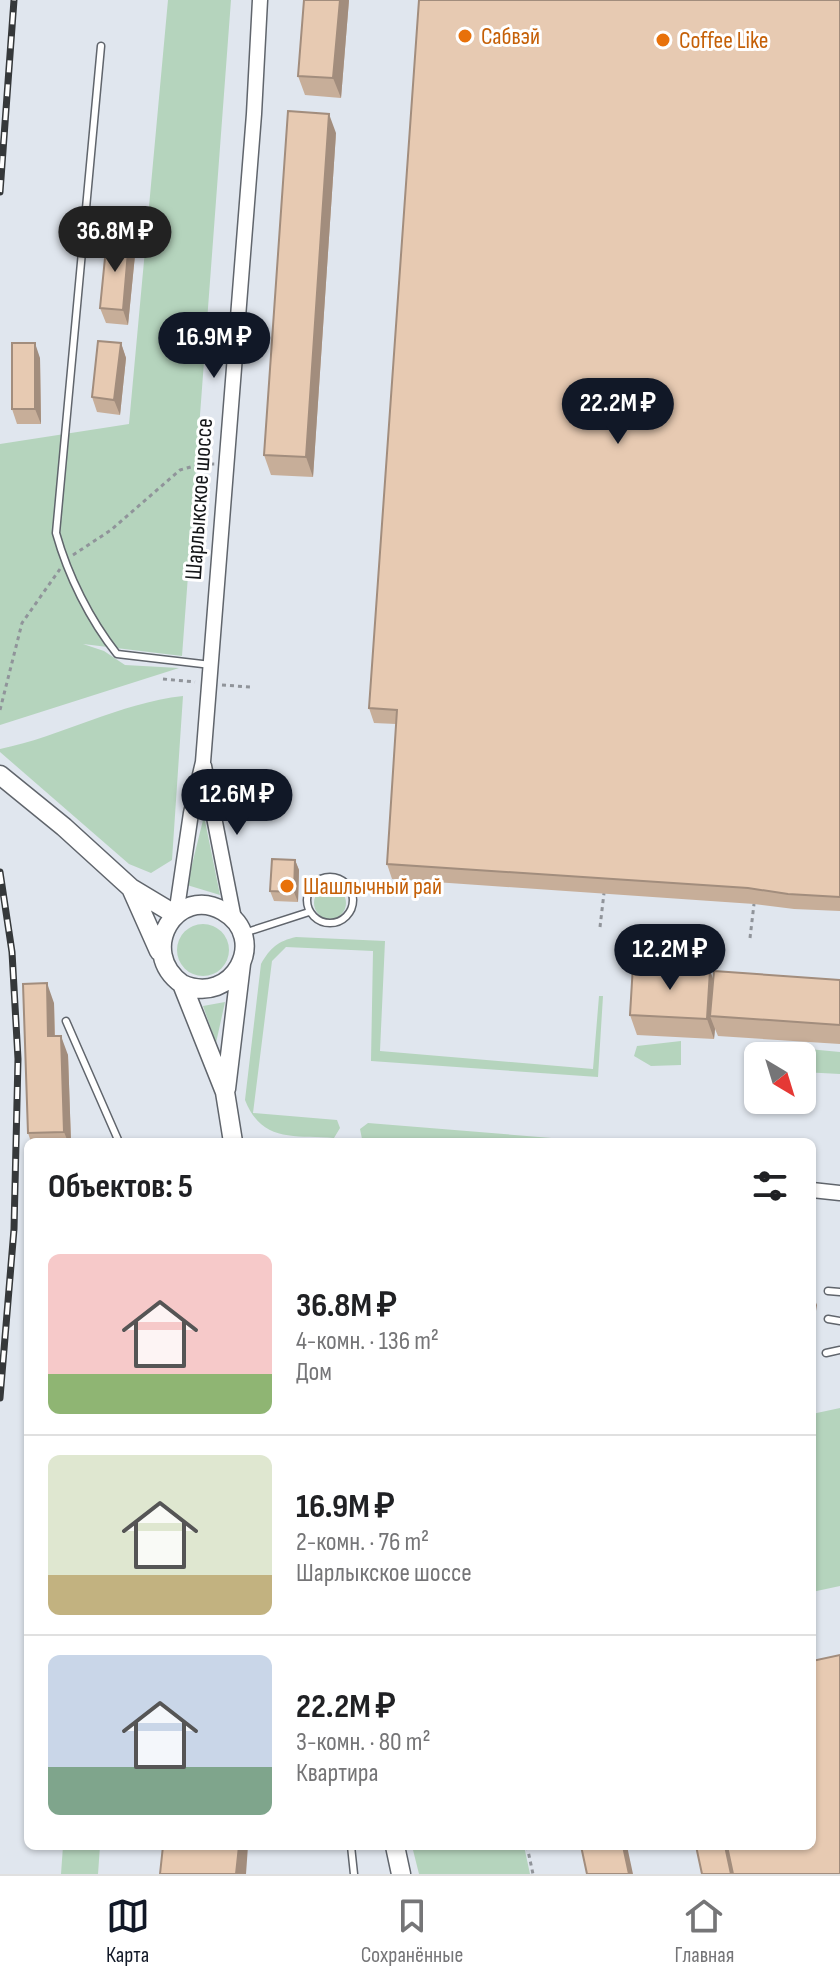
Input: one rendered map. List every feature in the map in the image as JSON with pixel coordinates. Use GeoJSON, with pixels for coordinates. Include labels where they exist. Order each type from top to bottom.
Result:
{"type":"FeatureCollection","features":[{"type":"Feature","properties":{"kind":"main road"},"geometry":{"type":"LineString","coordinates":[[0,775],[64,827],[131,888],[176,915]]}},
{"type":"Feature","properties":{"kind":"main road"},"geometry":{"type":"LineString","coordinates":[[131,888],[168,972],[182,984],[197,989],[212,988],[233,977],[241,963]]}},
{"type":"Feature","properties":{"kind":"main road"},"geometry":{"type":"LineString","coordinates":[[161,955],[163,932],[185,909],[206,905],[226,912],[238,927],[244,949],[225,1092]]}},
{"type":"Feature","properties":{"kind":"main road"},"geometry":{"type":"LineString","coordinates":[[182,984],[225,1092],[232,1138]]}},
{"type":"Feature","properties":{"kind":"main road"},"geometry":{"type":"LineString","coordinates":[[396,1850],[401,1874]]}},
{"type":"Feature","properties":{"kind":"street","name":"Шарлыкское шоссе"},"geometry":{"type":"LineString","coordinates":[[176,915],[191,813],[203,762],[254,114],[260,0]]}},
{"type":"Feature","properties":{"kind":"street","name":"Шарлыкское шоссе"},"geometry":{"type":"LineString","coordinates":[[203,762],[238,927]]}},
{"type":"Feature","properties":{"kind":"street"},"geometry":{"type":"LineString","coordinates":[[816,1190],[840,1193]]}},
{"type":"Feature","properties":{"kind":"lane"},"geometry":{"type":"LineString","coordinates":[[101,46],[56,533],[98,630],[117,654],[211,665]]}},
{"type":"Feature","properties":{"kind":"lane"},"geometry":{"type":"LineString","coordinates":[[334,877],[346,882],[353,893],[353,905],[348,916],[337,923],[321,922],[309,912],[306,901],[309,889],[321,878],[334,877]]}},
{"type":"Feature","properties":{"kind":"lane"},"geometry":{"type":"LineString","coordinates":[[238,927],[309,912]]}},
{"type":"Feature","properties":{"kind":"lane"},"geometry":{"type":"LineString","coordinates":[[66,1021],[117,1138]]}},
{"type":"Feature","properties":{"kind":"lane"},"geometry":{"type":"LineString","coordinates":[[828,1291],[840,1292]]}},
{"type":"Feature","properties":{"kind":"lane"},"geometry":{"type":"LineString","coordinates":[[828,1319],[840,1321]]}},
{"type":"Feature","properties":{"kind":"lane"},"geometry":{"type":"LineString","coordinates":[[826,1353],[840,1350]]}},
{"type":"Feature","properties":{"kind":"lane"},"geometry":{"type":"LineString","coordinates":[[351,1850],[354,1874]]}},
{"type":"Feature","properties":{"kind":"path"},"geometry":{"type":"LineString","coordinates":[[0,710],[22,623],[66,561],[111,530],[180,470],[201,464],[226,464]]}},
{"type":"Feature","properties":{"kind":"path"},"geometry":{"type":"LineString","coordinates":[[163,679],[187,681]]}},
{"type":"Feature","properties":{"kind":"path"},"geometry":{"type":"LineString","coordinates":[[600,927],[604,893]]}},
{"type":"Feature","properties":{"kind":"path"},"geometry":{"type":"LineString","coordinates":[[750,938],[754,904]]}},
{"type":"Feature","properties":{"kind":"path"},"geometry":{"type":"LineString","coordinates":[[528,1850],[533,1874]]}},
{"type":"Feature","properties":{"kind":"green space"},"geometry":{"type":"Polygon","coordinates":[[[168,0],[231,0],[182,656],[83,644],[104,651],[125,665],[179,668],[0,725],[0,444],[129,424],[168,0]]]}},
{"type":"Feature","properties":{"kind":"green space"},"geometry":{"type":"Polygon","coordinates":[[[183,696],[172,860],[151,873],[129,864],[0,752],[0,749],[136,705],[183,696]]]}},
{"type":"Feature","properties":{"kind":"green space"},"geometry":{"type":"Polygon","coordinates":[[[204,816],[220,895],[187,885],[204,816]]]}},
{"type":"Feature","properties":{"kind":"green space"},"geometry":{"type":"Polygon","coordinates":[[[330,887],[342,891],[346,903],[342,915],[330,919],[318,915],[314,903],[318,891],[330,887]]]}},
{"type":"Feature","properties":{"kind":"green space"},"geometry":{"type":"Polygon","coordinates":[[[203,924],[222,931],[229,950],[222,969],[203,976],[184,969],[177,950],[184,931],[203,924]]]}},
{"type":"Feature","properties":{"kind":"green space"},"geometry":{"type":"Polygon","coordinates":[[[296,937],[385,941],[380,1051],[593,1069],[599,996],[603,996],[598,1077],[371,1061],[373,951],[286,947],[272,961],[253,1113],[337,1120],[340,1128],[334,1138],[293,1136],[270,1130],[260,1124],[252,1114],[245,1100],[261,964],[275,946],[296,937]]]}},
{"type":"Feature","properties":{"kind":"green space"},"geometry":{"type":"Polygon","coordinates":[[[225,1002],[216,1043],[203,1006],[225,1002]]]}},
{"type":"Feature","properties":{"kind":"green space"},"geometry":{"type":"Polygon","coordinates":[[[681,1041],[681,1065],[651,1066],[634,1056],[637,1046],[681,1041]]]}},
{"type":"Feature","properties":{"kind":"green space"},"geometry":{"type":"Polygon","coordinates":[[[816,1050],[840,1052],[840,1074],[816,1073],[816,1050]]]}},
{"type":"Feature","properties":{"kind":"green space"},"geometry":{"type":"Polygon","coordinates":[[[368,1123],[552,1138],[362,1138],[360,1129],[368,1123]]]}},
{"type":"Feature","properties":{"kind":"green space"},"geometry":{"type":"Polygon","coordinates":[[[840,1408],[840,1586],[816,1591],[816,1413],[840,1408]]]}},
{"type":"Feature","properties":{"kind":"green space"},"geometry":{"type":"Polygon","coordinates":[[[63,1850],[100,1850],[98,1874],[61,1874],[63,1850]]]}},
{"type":"Feature","properties":{"kind":"green space"},"geometry":{"type":"Polygon","coordinates":[[[413,1850],[525,1850],[530,1874],[419,1874],[413,1850]]]}},
{"type":"Feature","properties":{"kind":"building"},"geometry":{"type":"Polygon","coordinates":[[[304,0],[340,0],[333,78],[298,76],[304,0]]]}},
{"type":"Feature","properties":{"kind":"building"},"geometry":{"type":"Polygon","coordinates":[[[419,0],[840,0],[840,897],[387,864],[397,710],[369,708],[419,0]]]}},
{"type":"Feature","properties":{"kind":"building"},"geometry":{"type":"Polygon","coordinates":[[[288,111],[329,114],[306,457],[264,455],[288,111]]]}},
{"type":"Feature","properties":{"kind":"building"},"geometry":{"type":"Polygon","coordinates":[[[107,238],[129,240],[123,310],[100,308],[107,238]]]}},
{"type":"Feature","properties":{"kind":"building"},"geometry":{"type":"Polygon","coordinates":[[[98,341],[121,343],[114,400],[92,397],[98,341]]]}},
{"type":"Feature","properties":{"kind":"building"},"geometry":{"type":"Polygon","coordinates":[[[12,343],[35,343],[35,409],[12,409],[12,343]]]}},
{"type":"Feature","properties":{"kind":"building"},"geometry":{"type":"Polygon","coordinates":[[[272,859],[295,860],[294,892],[270,891],[272,859]]]}},
{"type":"Feature","properties":{"kind":"building"},"geometry":{"type":"Polygon","coordinates":[[[633,965],[710,970],[707,1019],[630,1015],[633,965]]]}},
{"type":"Feature","properties":{"kind":"building"},"geometry":{"type":"Polygon","coordinates":[[[714,971],[840,980],[840,1025],[710,1016],[714,971]]]}},
{"type":"Feature","properties":{"kind":"building"},"geometry":{"type":"Polygon","coordinates":[[[47,983],[48,1036],[61,1036],[64,1132],[28,1133],[23,984],[47,983]]]}},
{"type":"Feature","properties":{"kind":"building"},"geometry":{"type":"Polygon","coordinates":[[[840,1655],[840,1874],[733,1874],[728,1850],[816,1850],[816,1660],[840,1655]]]}},
{"type":"Feature","properties":{"kind":"building"},"geometry":{"type":"Polygon","coordinates":[[[163,1850],[239,1850],[236,1874],[160,1874],[163,1850]]]}},
{"type":"Feature","properties":{"kind":"building"},"geometry":{"type":"Polygon","coordinates":[[[582,1850],[624,1850],[629,1874],[587,1874],[582,1850]]]}},
{"type":"Feature","properties":{"kind":"building"},"geometry":{"type":"Polygon","coordinates":[[[697,1850],[726,1850],[731,1874],[702,1874],[697,1850]]]}},
{"type":"Feature","properties":{"kind":"railway"},"geometry":{"type":"LineString","coordinates":[[0,192],[14,0]]}},
{"type":"Feature","properties":{"kind":"railway"},"geometry":{"type":"LineString","coordinates":[[0,872],[12,952],[18,1059],[14,1229],[0,1398]]}},
{"type":"Feature","properties":{"kind":"place","name":"Сабвэй"},"geometry":{"type":"Point","coordinates":[465,36]}},
{"type":"Feature","properties":{"kind":"place","name":"Coffee Like"},"geometry":{"type":"Point","coordinates":[663,40]}},
{"type":"Feature","properties":{"kind":"place","name":"Шашлычный рай"},"geometry":{"type":"Point","coordinates":[287,886]}}]}
